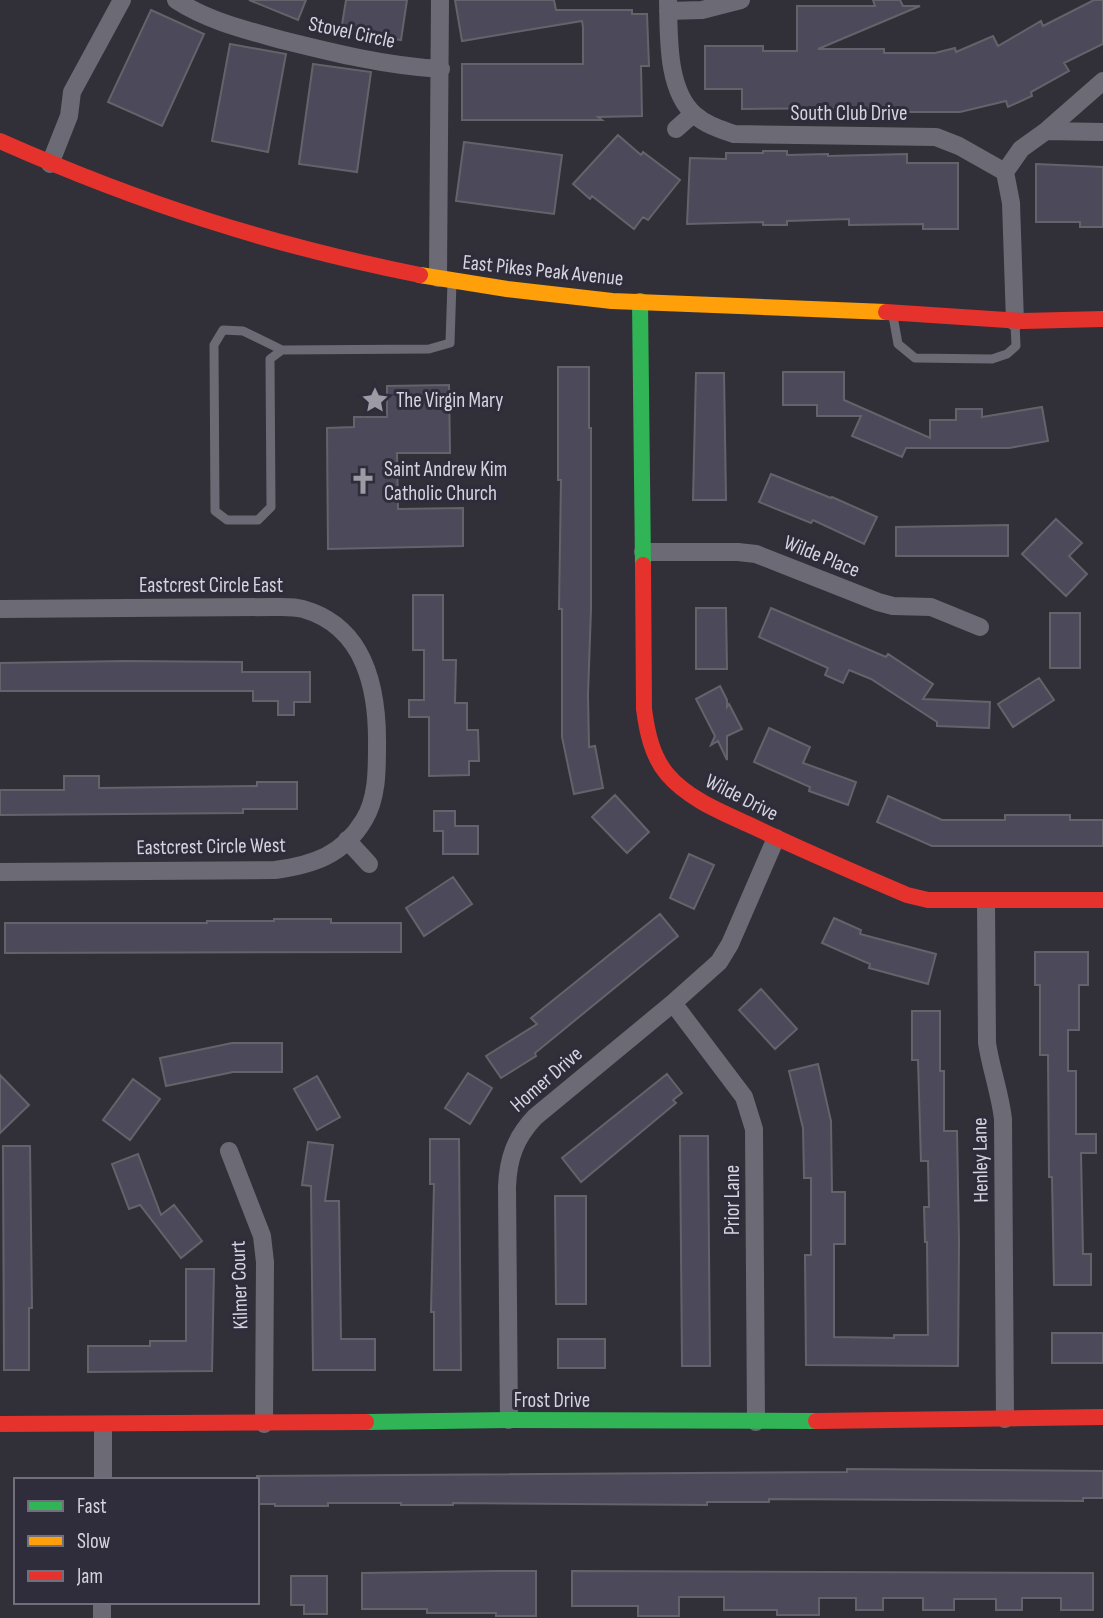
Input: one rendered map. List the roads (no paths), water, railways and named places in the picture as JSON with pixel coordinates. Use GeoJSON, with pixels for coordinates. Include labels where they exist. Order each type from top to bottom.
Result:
{"type":"FeatureCollection","features":[{"type":"Feature","properties":{"kind":"street"},"geometry":{"type":"LineString","coordinates":[[50,164],[69,116],[72,92],[122,0]]}},
{"type":"Feature","properties":{"kind":"street","name":"Stovel Circle"},"geometry":{"type":"LineString","coordinates":[[176,0],[221,22],[328,52],[414,68],[441,69]]}},
{"type":"Feature","properties":{"kind":"street"},"geometry":{"type":"LineString","coordinates":[[440,0],[445,279]]}},
{"type":"Feature","properties":{"kind":"street"},"geometry":{"type":"LineString","coordinates":[[676,129],[693,114],[681,95],[673,72],[668,5],[702,10],[741,0]]}},
{"type":"Feature","properties":{"kind":"street"},"geometry":{"type":"LineString","coordinates":[[1015,322],[1011,202],[1004,172],[1021,149],[1046,131],[1103,80]]}},
{"type":"Feature","properties":{"kind":"street","name":"South Club Drive"},"geometry":{"type":"LineString","coordinates":[[693,114],[712,126],[734,134],[936,137],[959,146],[1004,172]]}},
{"type":"Feature","properties":{"kind":"street"},"geometry":{"type":"LineString","coordinates":[[1046,131],[1103,132]]}},
{"type":"Feature","properties":{"kind":"street","name":"East Pikes Peak Avenue"},"geometry":{"type":"LineString","coordinates":[[0,141],[50,164],[203,222],[289,247],[445,279],[583,299],[891,311],[1015,322],[1103,319]]}},
{"type":"Feature","properties":{"kind":"street","name":"Wilde Drive"},"geometry":{"type":"LineString","coordinates":[[640,301],[644,709],[647,734],[666,773],[689,794],[776,838],[907,895],[928,900],[1103,900]]}},
{"type":"Feature","properties":{"kind":"street","name":"Wilde Place"},"geometry":{"type":"LineString","coordinates":[[643,552],[757,554],[878,602],[893,606],[931,607],[980,627]]}},
{"type":"Feature","properties":{"kind":"street","name":"Eastcrest Circle East"},"geometry":{"type":"LineString","coordinates":[[0,609],[302,609],[326,620],[346,635],[360,653],[371,676],[377,738]]}},
{"type":"Feature","properties":{"kind":"street","name":"Eastcrest Circle West"},"geometry":{"type":"LineString","coordinates":[[0,872],[275,870],[322,860],[348,840],[365,819],[374,795],[377,738]]}},
{"type":"Feature","properties":{"kind":"street","name":"Homer Drive"},"geometry":{"type":"LineString","coordinates":[[509,1420],[507,1188],[512,1151],[520,1132],[534,1117],[719,962],[730,944],[776,838]]}},
{"type":"Feature","properties":{"kind":"street"},"geometry":{"type":"LineString","coordinates":[[348,840],[369,864]]}},
{"type":"Feature","properties":{"kind":"street","name":"Henley Lane"},"geometry":{"type":"LineString","coordinates":[[986,901],[987,1043],[1003,1119],[1005,1419]]}},
{"type":"Feature","properties":{"kind":"street","name":"Prior Lane"},"geometry":{"type":"LineString","coordinates":[[673,1003],[744,1097],[751,1113],[754,1129],[756,1422]]}},
{"type":"Feature","properties":{"kind":"street","name":"Kilmer Court"},"geometry":{"type":"LineString","coordinates":[[229,1151],[262,1236],[265,1262],[264,1424]]}},
{"type":"Feature","properties":{"kind":"street","name":"Frost Drive"},"geometry":{"type":"LineString","coordinates":[[0,1424],[509,1420],[756,1422],[1103,1417]]}},
{"type":"Feature","properties":{"kind":"street"},"geometry":{"type":"LineString","coordinates":[[103,1425],[103,1478]]}},
{"type":"Feature","properties":{"kind":"lane"},"geometry":{"type":"LineString","coordinates":[[282,350],[270,359],[271,507],[258,520],[227,520],[215,511],[214,345],[223,330],[243,331],[282,350],[429,349],[450,343],[445,279]]}},
{"type":"Feature","properties":{"kind":"lane"},"geometry":{"type":"LineString","coordinates":[[891,311],[898,344],[915,358],[992,359],[1007,354],[1016,346],[1015,322]]}},
{"type":"Feature","properties":{"kind":"place","name":"The Virgin Mary"},"geometry":{"type":"Point","coordinates":[375,400]}},
{"type":"Feature","properties":{"kind":"place","name":"Saint Andrew Kim Catholic Church"},"geometry":{"type":"Point","coordinates":[363,481]}}]}
